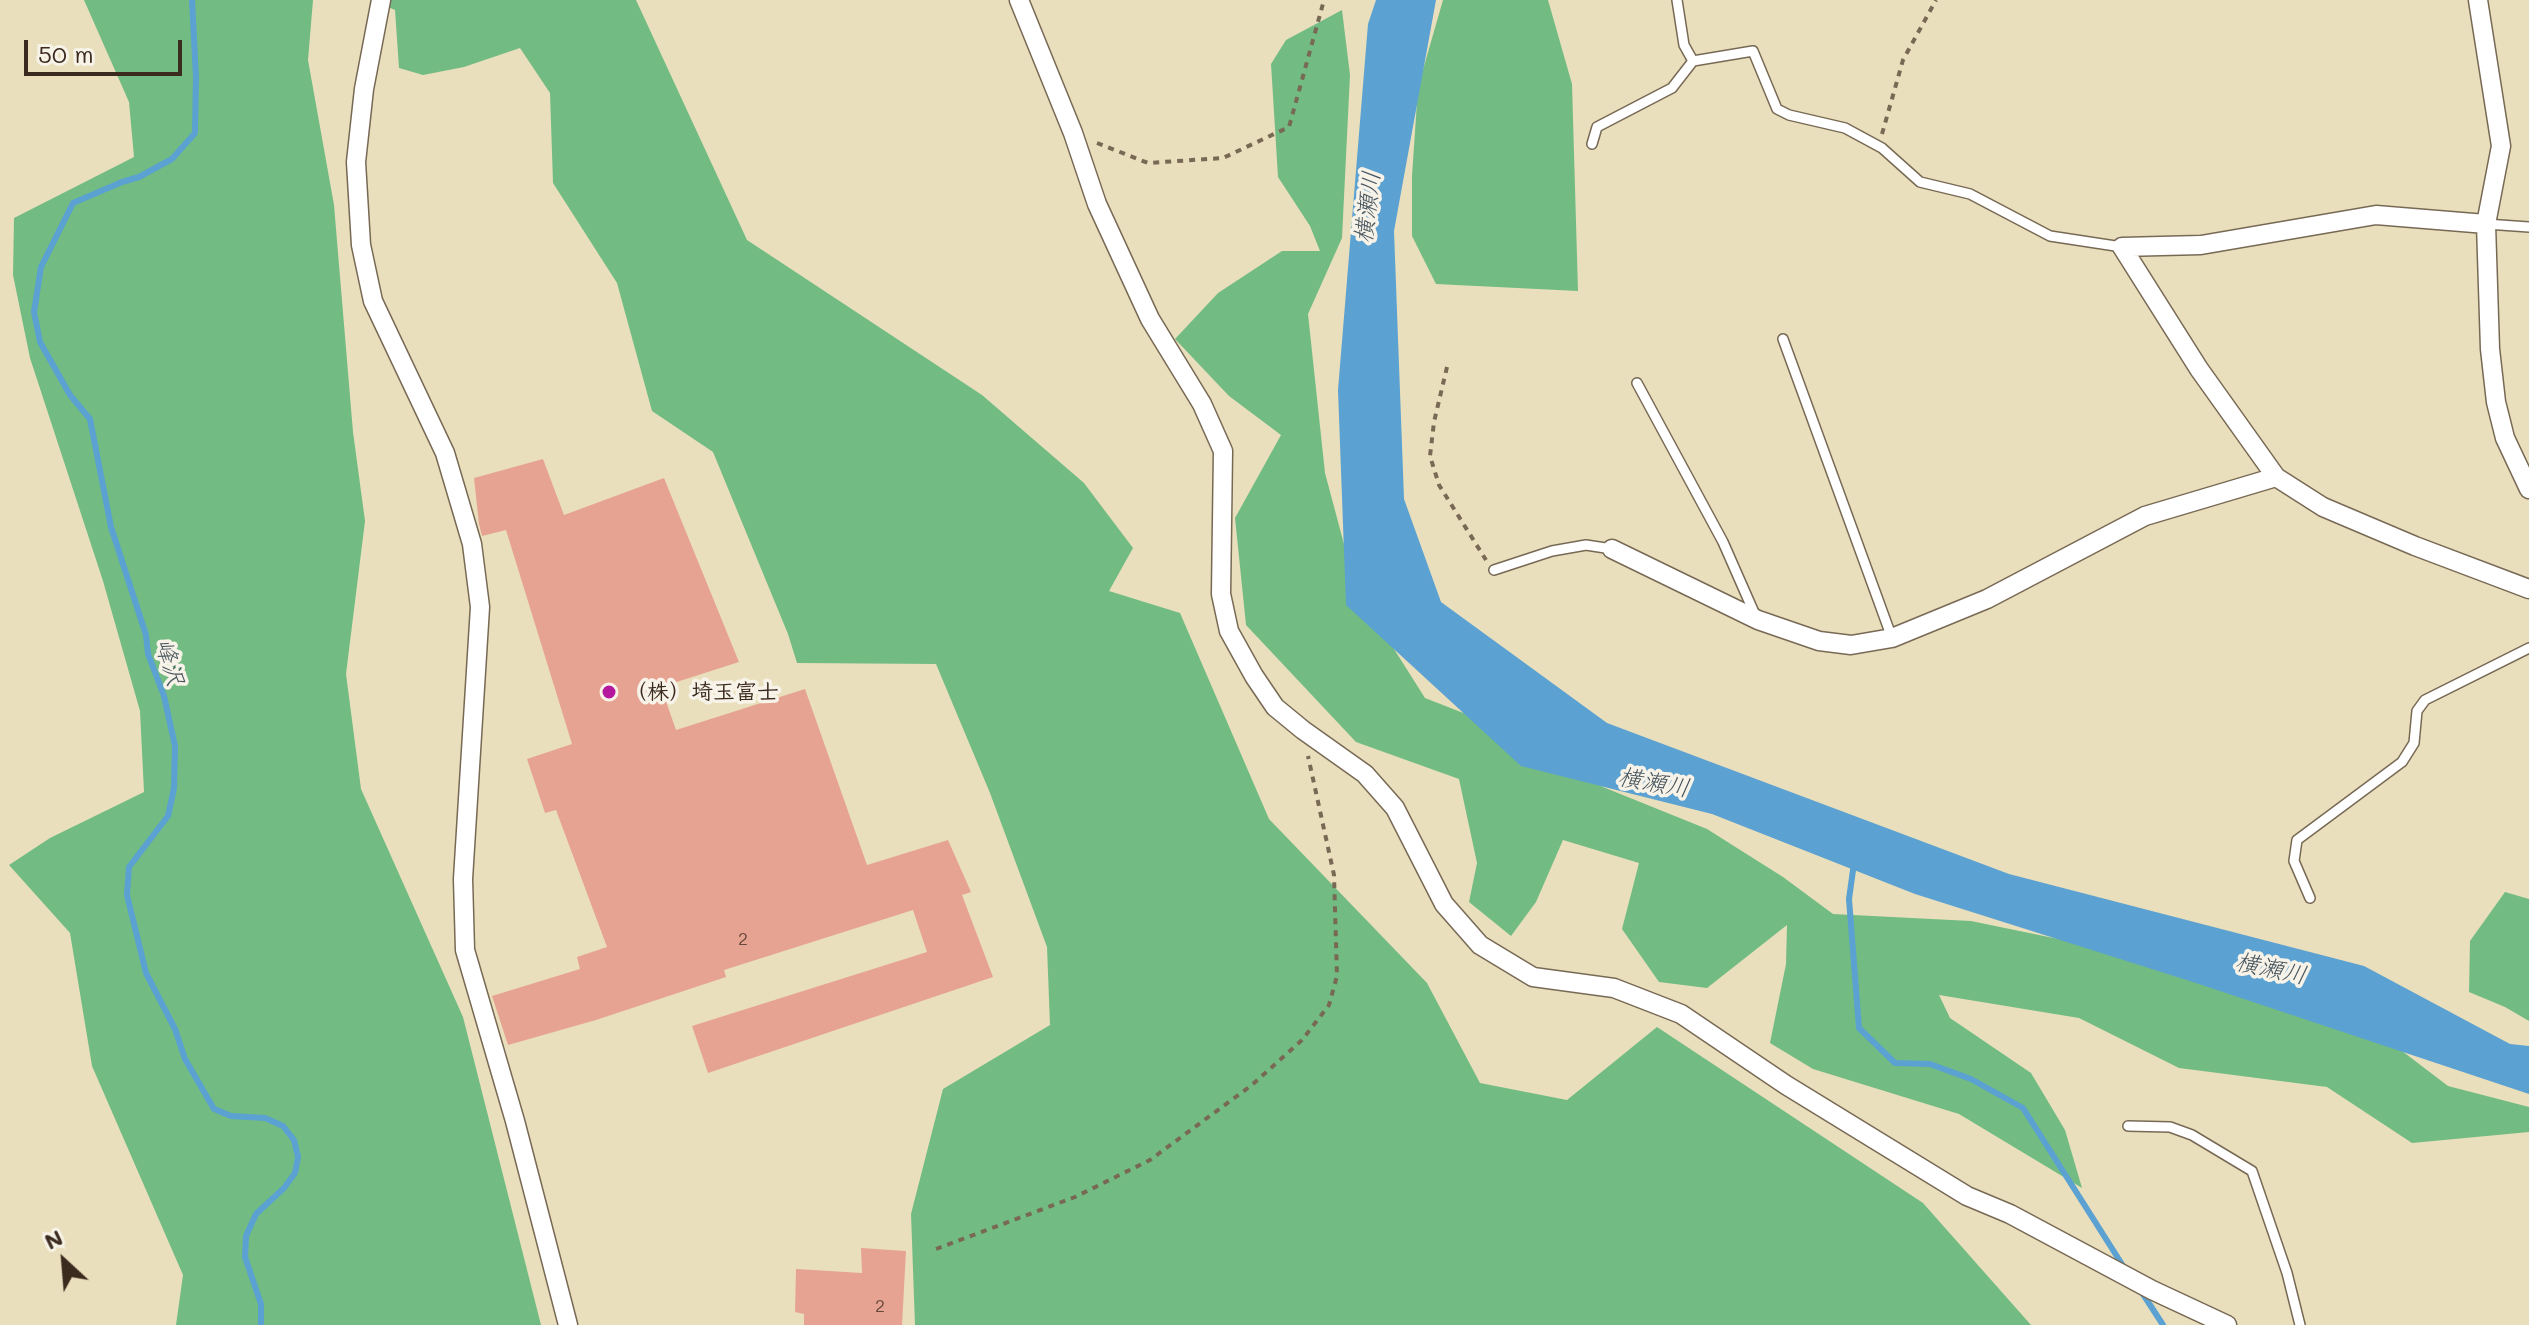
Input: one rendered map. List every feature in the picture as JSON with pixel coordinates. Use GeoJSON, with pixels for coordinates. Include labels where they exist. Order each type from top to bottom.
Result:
{"type":"FeatureCollection","features":[{"type":"Feature","properties":{"kind":"street"},"geometry":{"type":"LineString","coordinates":[[381,0],[364,89],[356,162],[361,245],[373,301],[445,453],[472,544],[480,607],[463,879],[465,950],[515,1121],[568,1325]]}},
{"type":"Feature","properties":{"kind":"street"},"geometry":{"type":"LineString","coordinates":[[1019,0],[1073,133],[1097,204],[1143,304],[1202,404],[1223,451],[1221,594],[1229,631],[1275,707],[1365,774],[1395,808],[1444,904],[1480,945],[1533,977],[1614,988],[1681,1014],[1786,1085],[1967,1196],[2010,1214],[2152,1290],[2227,1325]]}},
{"type":"Feature","properties":{"kind":"street"},"geometry":{"type":"LineString","coordinates":[[2478,0],[2501,146],[2486,224],[2490,349],[2496,402],[2505,438],[2529,489]]}},
{"type":"Feature","properties":{"kind":"street"},"geometry":{"type":"LineString","coordinates":[[2122,247],[2201,245],[2376,215],[2486,224]]}},
{"type":"Feature","properties":{"kind":"street"},"geometry":{"type":"LineString","coordinates":[[2122,247],[2199,369],[2276,477],[2323,507],[2529,589]]}},
{"type":"Feature","properties":{"kind":"street"},"geometry":{"type":"LineString","coordinates":[[1612,549],[1758,620],[1819,641],[1851,645],[1892,638],[1987,599],[2145,516],[2276,477]]}},
{"type":"Feature","properties":{"kind":"lane"},"geometry":{"type":"LineString","coordinates":[[1677,0],[1684,45],[1693,61]]}},
{"type":"Feature","properties":{"kind":"lane"},"geometry":{"type":"LineString","coordinates":[[1592,144],[1597,127],[1672,88],[1693,61],[1753,51],[1777,109],[1789,115],[1845,128],[1882,148],[1920,182],[1970,194],[2050,236],[2122,247]]}},
{"type":"Feature","properties":{"kind":"lane"},"geometry":{"type":"LineString","coordinates":[[2486,224],[2529,227]]}},
{"type":"Feature","properties":{"kind":"lane"},"geometry":{"type":"LineString","coordinates":[[1783,339],[1892,638]]}},
{"type":"Feature","properties":{"kind":"lane"},"geometry":{"type":"LineString","coordinates":[[1637,383],[1723,542],[1758,620]]}},
{"type":"Feature","properties":{"kind":"lane"},"geometry":{"type":"LineString","coordinates":[[1494,570],[1563,549],[1586,545],[1612,549]]}},
{"type":"Feature","properties":{"kind":"lane"},"geometry":{"type":"LineString","coordinates":[[2310,898],[2294,861],[2297,840],[2402,762],[2414,743],[2417,711],[2425,700],[2529,648]]}},
{"type":"Feature","properties":{"kind":"lane"},"geometry":{"type":"LineString","coordinates":[[2128,1126],[2170,1127],[2192,1135],[2252,1171],[2287,1273],[2300,1325]]}},
{"type":"Feature","properties":{"kind":"path"},"geometry":{"type":"LineString","coordinates":[[1073,133],[1148,163],[1223,158],[1289,127],[1324,0]]}},
{"type":"Feature","properties":{"kind":"path"},"geometry":{"type":"LineString","coordinates":[[1882,148],[1883,132],[1903,60],[1935,0]]}},
{"type":"Feature","properties":{"kind":"path"},"geometry":{"type":"LineString","coordinates":[[1447,367],[1434,422],[1430,456],[1439,485],[1494,570]]}},
{"type":"Feature","properties":{"kind":"path"},"geometry":{"type":"LineString","coordinates":[[936,1249],[1075,1197],[1150,1160],[1252,1085],[1302,1040],[1329,1005],[1337,976],[1334,875],[1303,730]]}},
{"type":"Feature","properties":{"kind":"green space"},"geometry":{"type":"Polygon","coordinates":[[[84,0],[313,0],[308,60],[334,205],[353,432],[365,521],[346,674],[361,789],[463,1017],[541,1325],[176,1325],[183,1275],[92,1066],[70,933],[9,865],[50,838],[144,792],[140,711],[103,581],[30,358],[13,275],[14,218],[134,157],[129,102],[84,0]]]}},
{"type":"Feature","properties":{"kind":"green space"},"geometry":{"type":"Polygon","coordinates":[[[371,0],[636,0],[747,240],[982,395],[1084,483],[1133,548],[1109,591],[1180,613],[1269,819],[1427,983],[1480,1083],[1567,1100],[1657,1027],[1923,1203],[2031,1325],[915,1325],[911,1214],[943,1089],[1050,1025],[1047,947],[990,793],[936,664],[797,663],[713,452],[652,411],[617,283],[553,183],[550,93],[520,48],[464,67],[423,75],[399,68],[395,10],[371,0]]]}},
{"type":"Feature","properties":{"kind":"green space"},"geometry":{"type":"Polygon","coordinates":[[[1443,0],[1548,0],[1572,84],[1578,291],[1436,284],[1412,236],[1412,176],[1418,87],[1443,0]]]}},
{"type":"Feature","properties":{"kind":"green space"},"geometry":{"type":"Polygon","coordinates":[[[1342,10],[1350,75],[1342,238],[1308,314],[1325,473],[1356,589],[1425,698],[1512,732],[1603,787],[1707,829],[1783,877],[1833,914],[1971,921],[2204,969],[2343,1006],[2448,1086],[2529,1107],[2529,1132],[2412,1143],[2327,1087],[2179,1068],[2079,1018],[1939,995],[1950,1018],[2031,1073],[2065,1130],[2082,1188],[1959,1114],[1813,1069],[1770,1043],[1786,964],[1787,925],[1707,988],[1659,982],[1622,929],[1639,863],[1563,840],[1536,902],[1511,936],[1469,902],[1477,863],[1459,779],[1356,742],[1246,625],[1235,518],[1281,435],[1229,396],[1175,339],[1218,293],[1282,251],[1320,251],[1310,226],[1278,177],[1271,64],[1286,40],[1342,10]]]}},
{"type":"Feature","properties":{"kind":"green space"},"geometry":{"type":"Polygon","coordinates":[[[2505,892],[2529,899],[2529,1021],[2469,992],[2470,941],[2505,892]]]}},
{"type":"Feature","properties":{"kind":"water","name":"横瀬川"},"geometry":{"type":"Polygon","coordinates":[[[1376,0],[1436,0],[1394,231],[1404,499],[1441,602],[1607,723],[2009,874],[2364,966],[2510,1044],[2529,1046],[2529,1094],[2196,983],[1915,894],[1712,814],[1521,766],[1346,605],[1338,390],[1368,24],[1376,0]]]}},
{"type":"Feature","properties":{"kind":"building","name":"（株）埼玉富士"},"geometry":{"type":"Polygon","coordinates":[[[543,459],[564,515],[664,478],[739,662],[661,687],[676,730],[805,689],[867,865],[948,840],[971,892],[962,895],[993,977],[708,1073],[692,1026],[927,952],[913,910],[724,970],[726,977],[508,1045],[492,996],[580,969],[577,957],[607,947],[556,810],[545,813],[527,759],[572,744],[506,530],[482,536],[479,524],[474,478],[543,459]]]}},
{"type":"Feature","properties":{"kind":"building"},"geometry":{"type":"Polygon","coordinates":[[[861,1248],[906,1251],[902,1325],[804,1325],[804,1314],[795,1312],[796,1269],[862,1273],[861,1248]]]}},
{"type":"Feature","properties":{"kind":"waterway","name":"峰沢"},"geometry":{"type":"LineString","coordinates":[[192,0],[195,133],[172,159],[139,177],[73,203],[41,267],[34,312],[40,342],[70,395],[90,419],[111,527],[146,635],[148,654],[164,696],[175,746],[174,788],[168,816],[129,867],[127,895],[146,973],[175,1029],[185,1059],[214,1109],[231,1116],[265,1118],[283,1126],[294,1140],[298,1157],[295,1173],[256,1214],[246,1236],[245,1257],[261,1304],[261,1325]]}},
{"type":"Feature","properties":{"kind":"waterway"},"geometry":{"type":"LineString","coordinates":[[1854,863],[1849,899],[1859,1028],[1895,1063],[1930,1064],[1971,1079],[2023,1108],[2125,1269]]}},
{"type":"Feature","properties":{"kind":"waterway"},"geometry":{"type":"LineString","coordinates":[[2141,1291],[2163,1325]]}},
{"type":"Feature","properties":{"kind":"place","name":"（株）埼玉富士"},"geometry":{"type":"Point","coordinates":[609,692]}}]}
